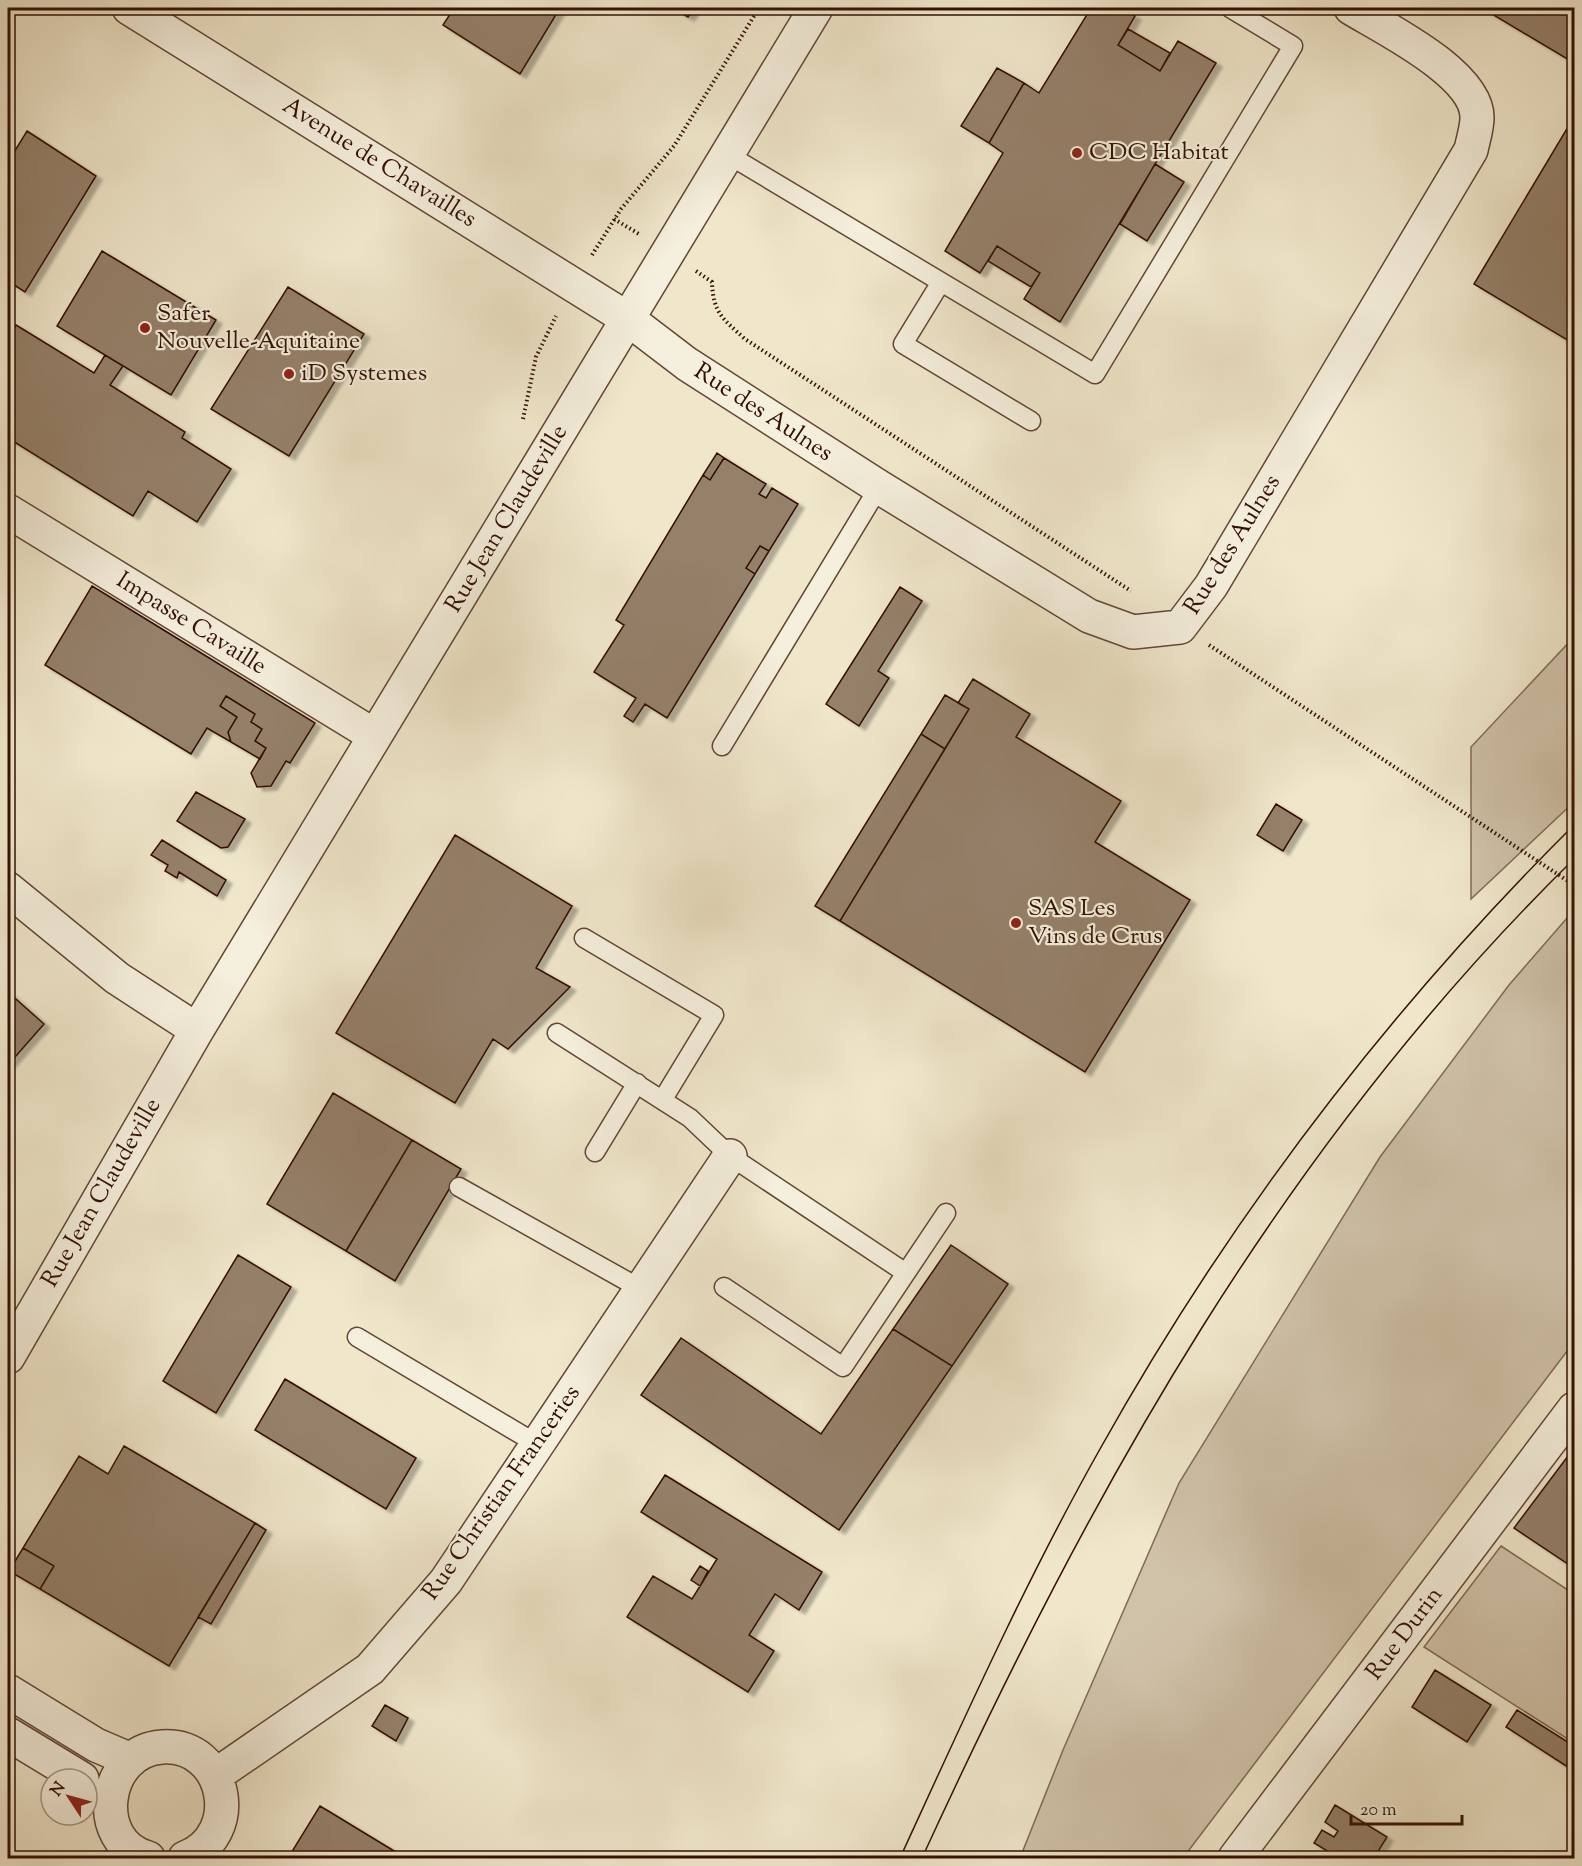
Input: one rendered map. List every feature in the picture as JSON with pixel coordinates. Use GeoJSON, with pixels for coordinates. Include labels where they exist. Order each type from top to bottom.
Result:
{"type":"FeatureCollection","features":[{"type":"Feature","properties":{"kind":"street","name":"Avenue de Chavailles"},"geometry":{"type":"LineString","coordinates":[[129,8],[628,319]]}},
{"type":"Feature","properties":{"kind":"street","name":"Rue Jean Claudeville"},"geometry":{"type":"LineString","coordinates":[[8,1357],[197,1030],[816,8]]}},
{"type":"Feature","properties":{"kind":"street","name":"Rue des Aulnes"},"geometry":{"type":"LineString","coordinates":[[628,319],[687,364],[879,487],[1089,616],[1133,632],[1180,627],[1217,576],[1471,150],[1478,116],[1466,86],[1443,65],[1351,8]]}},
{"type":"Feature","properties":{"kind":"street","name":"Impasse Cavaille"},"geometry":{"type":"LineString","coordinates":[[8,511],[375,736]]}},
{"type":"Feature","properties":{"kind":"street"},"geometry":{"type":"LineString","coordinates":[[8,889],[117,978],[197,1030]]}},
{"type":"Feature","properties":{"kind":"street","name":"Rue Christian Franceries"},"geometry":{"type":"LineString","coordinates":[[216,1775],[370,1669],[446,1581],[730,1156]]}},
{"type":"Feature","properties":{"kind":"street","name":"Rue Durin"},"geometry":{"type":"LineString","coordinates":[[1235,1858],[1570,1425]]}},
{"type":"Feature","properties":{"kind":"street"},"geometry":{"type":"LineString","coordinates":[[8,1691],[96,1745],[131,1760]]}},
{"type":"Feature","properties":{"kind":"street"},"geometry":{"type":"LineString","coordinates":[[8,1734],[62,1767]]}},
{"type":"Feature","properties":{"kind":"street"},"geometry":{"type":"LineString","coordinates":[[148,1858],[126,1846],[114,1830],[109,1811],[110,1791],[118,1774],[131,1760],[145,1751],[177,1748],[206,1762],[216,1775],[223,1792],[224,1810],[219,1827],[210,1843],[196,1854],[185,1858]]}},
{"type":"Feature","properties":{"kind":"street"},"geometry":{"type":"LineString","coordinates":[[99,1799],[109,1811]]}},
{"type":"Feature","properties":{"kind":"lane"},"geometry":{"type":"LineString","coordinates":[[728,154],[1095,374],[1293,46],[1230,8]]}},
{"type":"Feature","properties":{"kind":"lane"},"geometry":{"type":"LineString","coordinates":[[941,282],[903,344],[1031,421]]}},
{"type":"Feature","properties":{"kind":"lane"},"geometry":{"type":"LineString","coordinates":[[722,746],[879,487]]}},
{"type":"Feature","properties":{"kind":"lane"},"geometry":{"type":"LineString","coordinates":[[585,938],[714,1015],[663,1099]]}},
{"type":"Feature","properties":{"kind":"lane"},"geometry":{"type":"LineString","coordinates":[[557,1032],[663,1099],[690,1118],[730,1156],[906,1273]]}},
{"type":"Feature","properties":{"kind":"lane"},"geometry":{"type":"LineString","coordinates":[[595,1152],[637,1083]]}},
{"type":"Feature","properties":{"kind":"lane"},"geometry":{"type":"LineString","coordinates":[[459,1187],[641,1289]]}},
{"type":"Feature","properties":{"kind":"lane"},"geometry":{"type":"LineString","coordinates":[[724,1287],[843,1367],[946,1213]]}},
{"type":"Feature","properties":{"kind":"lane"},"geometry":{"type":"LineString","coordinates":[[357,1337],[537,1444]]}},
{"type":"Feature","properties":{"kind":"path"},"geometry":{"type":"LineString","coordinates":[[520,429],[536,357],[574,285],[614,219],[674,146],[759,8]]}},
{"type":"Feature","properties":{"kind":"path"},"geometry":{"type":"LineString","coordinates":[[614,219],[712,282],[712,296],[719,316],[746,339],[1133,592]]}},
{"type":"Feature","properties":{"kind":"path"},"geometry":{"type":"LineString","coordinates":[[1180,627],[1575,885]]}},
{"type":"Feature","properties":{"kind":"shaded area"},"geometry":{"type":"Polygon","coordinates":[[[1574,637],[1574,802],[1471,899],[1471,747],[1574,637]]]}},
{"type":"Feature","properties":{"kind":"shaded area"},"geometry":{"type":"Polygon","coordinates":[[[1574,910],[1574,1342],[1183,1858],[1020,1858],[1063,1750],[1179,1483],[1380,1157],[1509,985],[1574,910]]]}},
{"type":"Feature","properties":{"kind":"shaded area"},"geometry":{"type":"Polygon","coordinates":[[[1501,1546],[1574,1594],[1574,1743],[1424,1647],[1501,1546]]]}},
{"type":"Feature","properties":{"kind":"building"},"geometry":{"type":"Polygon","coordinates":[[[454,8],[560,8],[520,74],[443,25],[454,8]]]}},
{"type":"Feature","properties":{"kind":"building"},"geometry":{"type":"Polygon","coordinates":[[[673,8],[695,8],[688,17],[673,8]]]}},
{"type":"Feature","properties":{"kind":"building"},"geometry":{"type":"Polygon","coordinates":[[[1091,8],[1121,8],[1135,16],[1118,45],[1160,71],[1178,41],[1216,63],[1060,322],[1024,299],[1040,273],[997,246],[980,273],[945,251],[1003,153],[989,143],[1024,83],[1039,93],[1091,8]]]}},
{"type":"Feature","properties":{"kind":"building"},"geometry":{"type":"Polygon","coordinates":[[[1482,8],[1574,8],[1574,63],[1482,8]]]}},
{"type":"Feature","properties":{"kind":"building"},"geometry":{"type":"Polygon","coordinates":[[[1128,29],[1170,53],[1160,71],[1118,45],[1128,29]]]}},
{"type":"Feature","properties":{"kind":"building"},"geometry":{"type":"Polygon","coordinates":[[[997,68],[1024,83],[989,143],[961,126],[997,68]]]}},
{"type":"Feature","properties":{"kind":"building"},"geometry":{"type":"Polygon","coordinates":[[[1574,117],[1574,344],[1474,284],[1574,117]]]}},
{"type":"Feature","properties":{"kind":"building"},"geometry":{"type":"Polygon","coordinates":[[[27,131],[96,176],[25,292],[8,281],[8,162],[27,131]]]}},
{"type":"Feature","properties":{"kind":"building"},"geometry":{"type":"Polygon","coordinates":[[[1155,164],[1184,182],[1147,241],[1120,224],[1155,164]]]}},
{"type":"Feature","properties":{"kind":"building"},"geometry":{"type":"Polygon","coordinates":[[[997,246],[1040,273],[1031,287],[988,261],[997,246]]]}},
{"type":"Feature","properties":{"kind":"building"},"geometry":{"type":"Polygon","coordinates":[[[102,251],[216,320],[171,395],[57,326],[102,251]]]}},
{"type":"Feature","properties":{"kind":"building"},"geometry":{"type":"Polygon","coordinates":[[[288,287],[364,334],[289,456],[211,409],[288,287]]]}},
{"type":"Feature","properties":{"kind":"building"},"geometry":{"type":"Polygon","coordinates":[[[16,325],[94,373],[105,355],[123,366],[110,385],[185,432],[182,438],[231,469],[197,522],[148,491],[133,516],[8,438],[8,327],[13,330],[16,325]]]}},
{"type":"Feature","properties":{"kind":"building"},"geometry":{"type":"Polygon","coordinates":[[[717,453],[724,458],[710,480],[703,475],[717,453]]]}},
{"type":"Feature","properties":{"kind":"building"},"geometry":{"type":"Polygon","coordinates":[[[724,458],[766,484],[759,494],[766,498],[772,488],[798,504],[769,551],[760,546],[746,568],[755,574],[667,718],[645,704],[633,722],[624,716],[636,698],[594,672],[624,625],[616,620],[703,475],[710,480],[724,458]]]}},
{"type":"Feature","properties":{"kind":"building"},"geometry":{"type":"Polygon","coordinates":[[[760,546],[769,551],[755,574],[746,568],[760,546]]]}},
{"type":"Feature","properties":{"kind":"building"},"geometry":{"type":"Polygon","coordinates":[[[92,586],[315,723],[290,763],[286,761],[271,786],[257,787],[251,773],[266,748],[255,741],[262,729],[251,722],[255,714],[226,696],[220,706],[237,717],[228,732],[231,742],[207,728],[191,754],[45,665],[92,586]]]}},
{"type":"Feature","properties":{"kind":"building"},"geometry":{"type":"Polygon","coordinates":[[[900,587],[922,601],[878,671],[889,678],[859,726],[826,704],[900,587]]]}},
{"type":"Feature","properties":{"kind":"building"},"geometry":{"type":"Polygon","coordinates":[[[973,679],[1030,714],[1016,737],[1121,801],[1095,842],[1190,900],[1085,1072],[840,921],[969,709],[958,703],[973,679]]]}},
{"type":"Feature","properties":{"kind":"building"},"geometry":{"type":"Polygon","coordinates":[[[945,695],[969,709],[945,749],[921,734],[945,695]]]}},
{"type":"Feature","properties":{"kind":"building"},"geometry":{"type":"Polygon","coordinates":[[[226,696],[255,714],[251,722],[262,729],[255,741],[266,748],[260,759],[231,742],[228,732],[237,717],[220,706],[226,696]]]}},
{"type":"Feature","properties":{"kind":"building"},"geometry":{"type":"Polygon","coordinates":[[[921,734],[945,749],[840,921],[815,906],[921,734]]]}},
{"type":"Feature","properties":{"kind":"building"},"geometry":{"type":"Polygon","coordinates":[[[196,792],[245,819],[228,847],[221,848],[177,821],[196,792]]]}},
{"type":"Feature","properties":{"kind":"building"},"geometry":{"type":"Polygon","coordinates":[[[1276,804],[1302,820],[1283,851],[1257,835],[1276,804]]]}},
{"type":"Feature","properties":{"kind":"building"},"geometry":{"type":"Polygon","coordinates":[[[455,835],[572,906],[536,968],[570,987],[508,1049],[493,1039],[455,1103],[336,1033],[455,835]]]}},
{"type":"Feature","properties":{"kind":"building"},"geometry":{"type":"Polygon","coordinates":[[[162,840],[226,880],[217,896],[179,872],[177,878],[165,871],[168,865],[151,855],[162,840]]]}},
{"type":"Feature","properties":{"kind":"building"},"geometry":{"type":"Polygon","coordinates":[[[8,992],[44,1024],[8,1065],[8,992]]]}},
{"type":"Feature","properties":{"kind":"building"},"geometry":{"type":"Polygon","coordinates":[[[333,1093],[412,1140],[346,1251],[267,1204],[333,1093]]]}},
{"type":"Feature","properties":{"kind":"building"},"geometry":{"type":"Polygon","coordinates":[[[412,1140],[461,1169],[395,1281],[346,1251],[412,1140]]]}},
{"type":"Feature","properties":{"kind":"building"},"geometry":{"type":"Polygon","coordinates":[[[951,1245],[1008,1284],[952,1366],[893,1329],[951,1245]]]}},
{"type":"Feature","properties":{"kind":"building"},"geometry":{"type":"Polygon","coordinates":[[[238,1255],[291,1287],[216,1413],[163,1381],[238,1255]]]}},
{"type":"Feature","properties":{"kind":"building"},"geometry":{"type":"Polygon","coordinates":[[[893,1329],[952,1366],[839,1530],[641,1395],[681,1338],[821,1434],[893,1329]]]}},
{"type":"Feature","properties":{"kind":"building"},"geometry":{"type":"Polygon","coordinates":[[[285,1379],[416,1458],[386,1509],[255,1430],[285,1379]]]}},
{"type":"Feature","properties":{"kind":"building"},"geometry":{"type":"Polygon","coordinates":[[[124,1446],[255,1523],[169,1666],[40,1589],[54,1566],[23,1548],[79,1456],[108,1474],[124,1446]]]}},
{"type":"Feature","properties":{"kind":"building"},"geometry":{"type":"Polygon","coordinates":[[[1574,1448],[1574,1568],[1514,1528],[1574,1448]]]}},
{"type":"Feature","properties":{"kind":"building"},"geometry":{"type":"Polygon","coordinates":[[[665,1475],[822,1572],[799,1610],[775,1594],[749,1635],[774,1651],[748,1692],[627,1617],[653,1576],[692,1599],[717,1559],[641,1512],[665,1475]]]}},
{"type":"Feature","properties":{"kind":"building"},"geometry":{"type":"Polygon","coordinates":[[[255,1523],[266,1530],[211,1624],[198,1617],[255,1523]]]}},
{"type":"Feature","properties":{"kind":"building"},"geometry":{"type":"Polygon","coordinates":[[[23,1548],[54,1566],[40,1589],[9,1571],[23,1548]]]}},
{"type":"Feature","properties":{"kind":"building"},"geometry":{"type":"Polygon","coordinates":[[[700,1566],[708,1571],[700,1586],[691,1580],[700,1566]]]}},
{"type":"Feature","properties":{"kind":"building"},"geometry":{"type":"Polygon","coordinates":[[[1435,1670],[1491,1705],[1467,1742],[1412,1707],[1435,1670]]]}},
{"type":"Feature","properties":{"kind":"building"},"geometry":{"type":"Polygon","coordinates":[[[385,1705],[408,1718],[396,1741],[372,1726],[385,1705]]]}},
{"type":"Feature","properties":{"kind":"building"},"geometry":{"type":"Polygon","coordinates":[[[1517,1710],[1574,1746],[1574,1771],[1506,1727],[1517,1710]]]}},
{"type":"Feature","properties":{"kind":"building"},"geometry":{"type":"Polygon","coordinates":[[[1335,1805],[1387,1837],[1374,1858],[1339,1858],[1314,1843],[1322,1830],[1334,1837],[1338,1831],[1325,1822],[1335,1805]]]}},
{"type":"Feature","properties":{"kind":"building"},"geometry":{"type":"Polygon","coordinates":[[[320,1806],[404,1857],[288,1858],[320,1806]]]}},
{"type":"Feature","properties":{"kind":"tram line"},"geometry":{"type":"LineString","coordinates":[[900,1858],[996,1652],[1072,1499],[1149,1364],[1202,1281],[1315,1120],[1376,1043],[1439,968],[1574,825]]}},
{"type":"Feature","properties":{"kind":"tram line"},"geometry":{"type":"LineString","coordinates":[[922,1858],[1054,1587],[1126,1456],[1202,1328],[1284,1204],[1373,1084],[1469,969],[1574,859]]}},
{"type":"Feature","properties":{"kind":"place","name":"CDC Habitat"},"geometry":{"type":"Point","coordinates":[1077,153]}},
{"type":"Feature","properties":{"kind":"place","name":"Safer Nouvelle-Aquitaine"},"geometry":{"type":"Point","coordinates":[145,328]}},
{"type":"Feature","properties":{"kind":"place","name":"iD Systemes"},"geometry":{"type":"Point","coordinates":[289,374]}},
{"type":"Feature","properties":{"kind":"place","name":"SAS Les Vins de Crus"},"geometry":{"type":"Point","coordinates":[1016,923]}}]}
